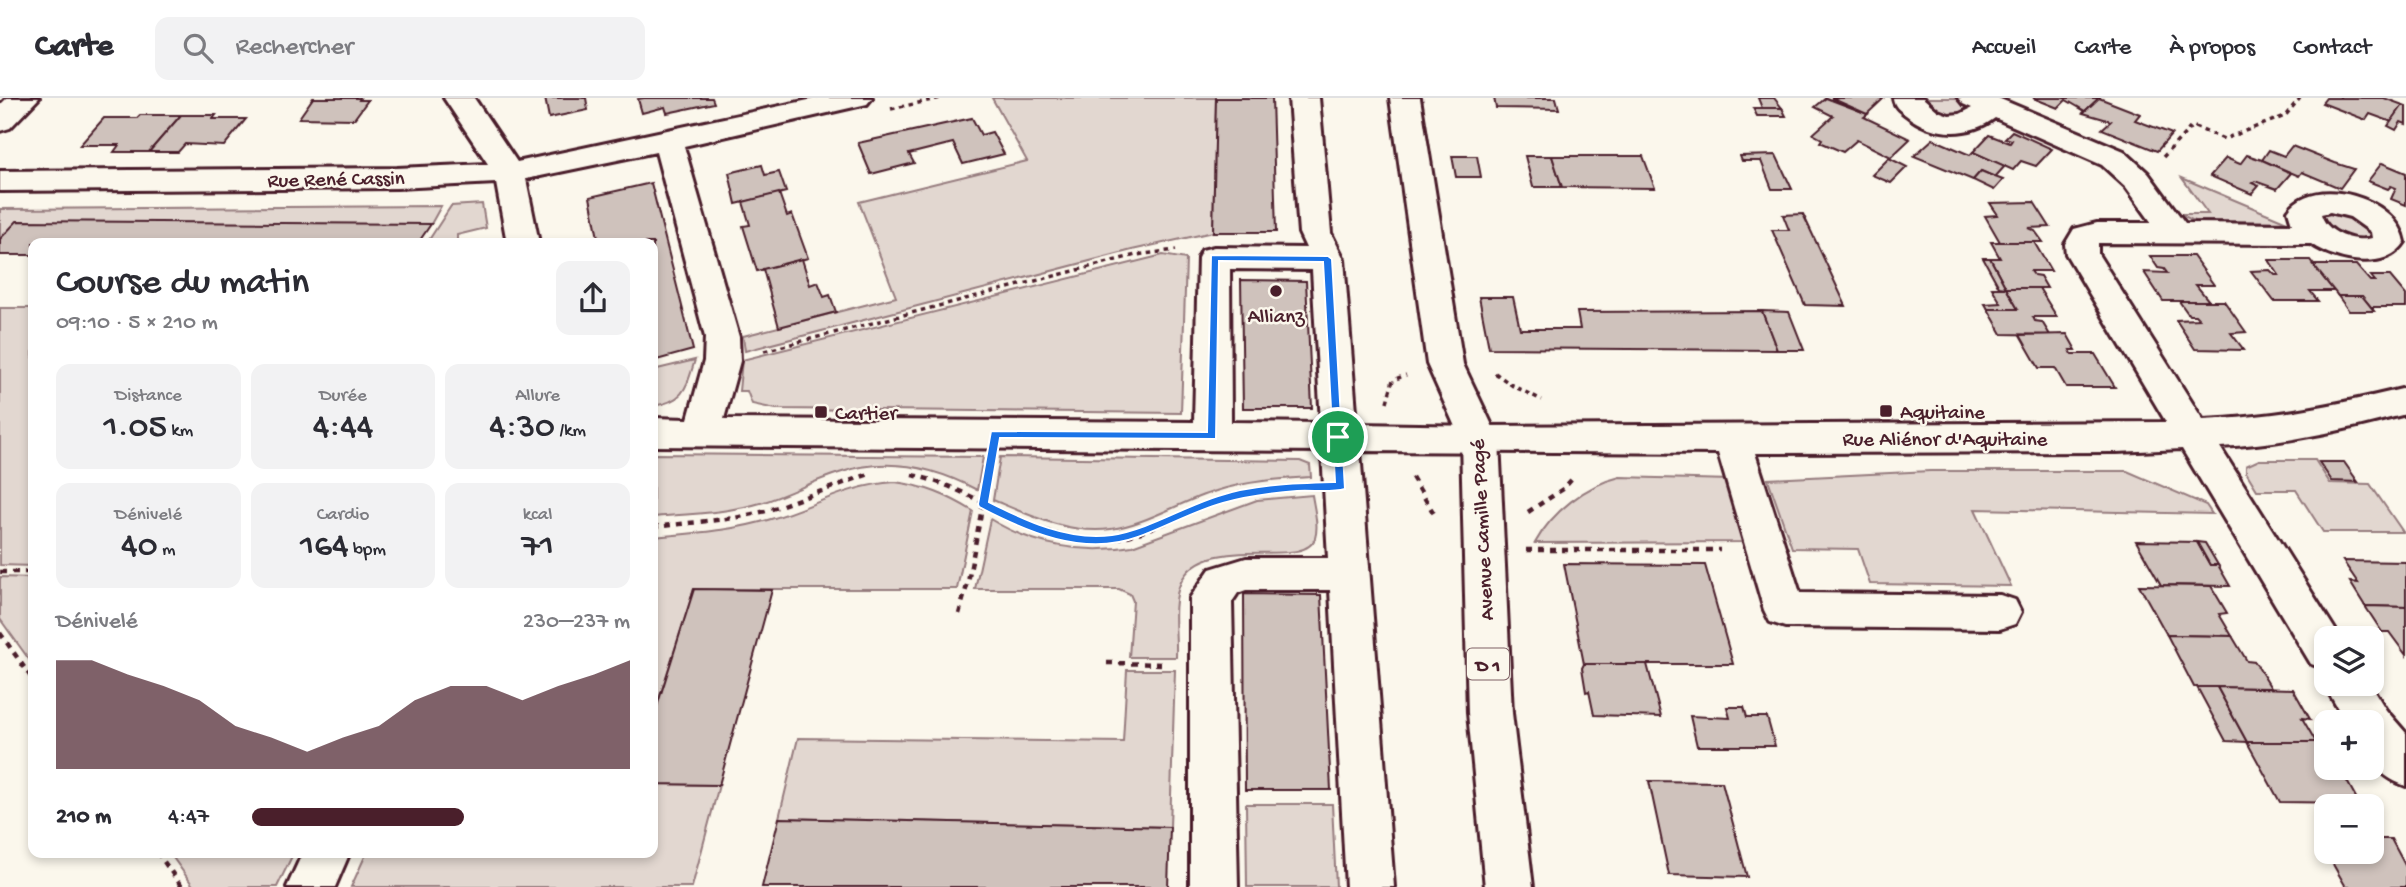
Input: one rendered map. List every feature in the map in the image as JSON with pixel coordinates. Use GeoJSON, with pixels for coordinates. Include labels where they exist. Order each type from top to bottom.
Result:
{"type":"FeatureCollection","features":[{"type":"Feature","properties":{"kind":"street"},"geometry":{"type":"LineString","coordinates":[[0,122],[24,98]]}},
{"type":"Feature","properties":{"kind":"street"},"geometry":{"type":"LineString","coordinates":[[459,98],[509,173],[522,238]]}},
{"type":"Feature","properties":{"kind":"street","name":"Rue René Cassin"},"geometry":{"type":"LineString","coordinates":[[0,181],[410,178],[509,173],[668,141],[857,98]]}},
{"type":"Feature","properties":{"kind":"street"},"geometry":{"type":"LineString","coordinates":[[1304,98],[1315,233],[1328,259],[1341,486],[1370,887]]}},
{"type":"Feature","properties":{"kind":"street","name":"Avenue Camille Pagé"},"geometry":{"type":"LineString","coordinates":[[1405,98],[1446,364],[1480,440],[1490,713],[1509,887]]}},
{"type":"Feature","properties":{"kind":"street"},"geometry":{"type":"LineString","coordinates":[[1908,98],[1907,101],[1920,114],[1963,125],[1979,119],[1983,102],[2113,158],[2137,180],[2176,233]]}},
{"type":"Feature","properties":{"kind":"street"},"geometry":{"type":"LineString","coordinates":[[668,141],[722,338],[722,362],[702,433]]}},
{"type":"Feature","properties":{"kind":"street"},"geometry":{"type":"LineString","coordinates":[[2314,631],[2082,254],[2081,244],[2085,236],[2097,233],[2318,234]]}},
{"type":"Feature","properties":{"kind":"street"},"geometry":{"type":"LineString","coordinates":[[1212,436],[1214,258],[1328,259]]}},
{"type":"Feature","properties":{"kind":"street","name":"Rue Aliénor d'Aquitaine"},"geometry":{"type":"LineString","coordinates":[[658,432],[1480,440],[2196,437],[2263,432],[2330,420],[2406,401]]}},
{"type":"Feature","properties":{"kind":"street"},"geometry":{"type":"LineString","coordinates":[[1731,438],[1785,610],[2000,612]]}},
{"type":"Feature","properties":{"kind":"street"},"geometry":{"type":"LineString","coordinates":[[1214,887],[1211,598],[1224,581],[1246,574],[1349,575]]}},
{"type":"Feature","properties":{"kind":"street"},"geometry":{"type":"LineString","coordinates":[[2384,739],[2406,766]]}},
{"type":"Feature","properties":{"kind":"street"},"geometry":{"type":"LineString","coordinates":[[312,887],[324,858]]}},
{"type":"Feature","properties":{"kind":"path"},"geometry":{"type":"LineString","coordinates":[[2113,158],[2164,157],[2192,126],[2224,139],[2285,117],[2300,98]]}},
{"type":"Feature","properties":{"kind":"path"},"geometry":{"type":"LineString","coordinates":[[722,362],[1136,255],[1180,250],[1214,258]]}},
{"type":"Feature","properties":{"kind":"path"},"geometry":{"type":"LineString","coordinates":[[958,614],[968,582],[995,434]]}},
{"type":"Feature","properties":{"kind":"path"},"geometry":{"type":"LineString","coordinates":[[658,526],[745,516],[843,481],[878,474]]}},
{"type":"Feature","properties":{"kind":"path"},"geometry":{"type":"LineString","coordinates":[[910,475],[949,485],[1036,528],[1091,540],[1111,540],[1133,534],[1221,499],[1271,489],[1341,486]]}},
{"type":"Feature","properties":{"kind":"path"},"geometry":{"type":"LineString","coordinates":[[1516,550],[1767,550]]}},
{"type":"Feature","properties":{"kind":"path"},"geometry":{"type":"LineString","coordinates":[[0,572],[28,572]]}},
{"type":"Feature","properties":{"kind":"path"},"geometry":{"type":"LineString","coordinates":[[0,633],[28,673]]}},
{"type":"Feature","properties":{"kind":"path"},"geometry":{"type":"LineString","coordinates":[[1107,663],[1212,664]]}},
{"type":"Feature","properties":{"kind":"path"},"geometry":{"type":"LineString","coordinates":[[161,858],[182,887]]}},
{"type":"Feature","properties":{"kind":"shaded area"},"geometry":{"type":"Polygon","coordinates":[[[992,98],[1216,98],[1213,232],[1132,250],[745,351],[743,336],[896,297],[859,202],[1027,161],[992,98]]]}},
{"type":"Feature","properties":{"kind":"shaded area"},"geometry":{"type":"Polygon","coordinates":[[[1925,98],[1958,98],[1968,106],[1967,111],[1955,115],[1944,114],[1930,106],[1925,98]]]}},
{"type":"Feature","properties":{"kind":"shaded area"},"geometry":{"type":"Polygon","coordinates":[[[2182,178],[2287,222],[2194,221],[2180,214],[2208,214],[2182,178]]]}},
{"type":"Feature","properties":{"kind":"shaded area"},"geometry":{"type":"Polygon","coordinates":[[[482,204],[486,228],[457,235],[457,238],[430,238],[451,206],[482,204]]]}},
{"type":"Feature","properties":{"kind":"shaded area"},"geometry":{"type":"Polygon","coordinates":[[[441,206],[431,224],[0,239],[0,209],[441,206]]]}},
{"type":"Feature","properties":{"kind":"shaded area"},"geometry":{"type":"Polygon","coordinates":[[[2329,212],[2353,215],[2374,234],[2372,238],[2357,240],[2343,237],[2321,218],[2329,212]]]}},
{"type":"Feature","properties":{"kind":"shaded area"},"geometry":{"type":"Polygon","coordinates":[[[1163,255],[1186,259],[1181,413],[776,409],[752,404],[747,391],[739,391],[742,360],[1163,255]]]}},
{"type":"Feature","properties":{"kind":"shaded area"},"geometry":{"type":"Polygon","coordinates":[[[0,308],[28,308],[28,566],[0,565],[0,308]]]}},
{"type":"Feature","properties":{"kind":"shaded area"},"geometry":{"type":"Polygon","coordinates":[[[695,360],[683,392],[672,401],[658,405],[658,369],[695,360]]]}},
{"type":"Feature","properties":{"kind":"shaded area"},"geometry":{"type":"Polygon","coordinates":[[[658,454],[983,457],[977,490],[927,470],[910,466],[875,465],[839,473],[750,506],[658,517],[658,454]]]}},
{"type":"Feature","properties":{"kind":"shaded area"},"geometry":{"type":"Polygon","coordinates":[[[1000,457],[1300,461],[1310,465],[1311,477],[1239,485],[1203,495],[1138,522],[1096,530],[1050,522],[993,500],[1000,457]]]}},
{"type":"Feature","properties":{"kind":"shaded area"},"geometry":{"type":"Polygon","coordinates":[[[2259,460],[2315,460],[2330,483],[2370,484],[2403,532],[2323,532],[2296,490],[2257,490],[2246,472],[2246,466],[2259,460]]]}},
{"type":"Feature","properties":{"kind":"shaded area"},"geometry":{"type":"Polygon","coordinates":[[[1930,471],[2127,471],[2206,505],[2212,514],[1975,509],[2011,586],[1870,584],[1858,549],[1792,548],[1768,479],[1930,471]]]}},
{"type":"Feature","properties":{"kind":"shaded area"},"geometry":{"type":"Polygon","coordinates":[[[1620,477],[1731,480],[1751,542],[1535,543],[1551,521],[1571,501],[1595,486],[1620,477]]]}},
{"type":"Feature","properties":{"kind":"shaded area"},"geometry":{"type":"Polygon","coordinates":[[[895,482],[916,486],[936,492],[973,511],[957,589],[694,589],[658,702],[658,536],[756,523],[846,492],[895,482]]]}},
{"type":"Feature","properties":{"kind":"shaded area"},"geometry":{"type":"Polygon","coordinates":[[[1312,495],[1316,533],[1307,547],[1293,551],[1231,554],[1211,558],[1193,567],[1181,582],[1176,599],[1176,657],[1129,657],[1133,601],[1130,594],[1119,589],[975,589],[990,519],[1023,535],[1058,546],[1114,548],[1132,546],[1257,500],[1312,495]]]}},
{"type":"Feature","properties":{"kind":"shaded area"},"geometry":{"type":"Polygon","coordinates":[[[0,577],[28,578],[28,658],[0,619],[0,577]]]}},
{"type":"Feature","properties":{"kind":"shaded area"},"geometry":{"type":"Polygon","coordinates":[[[1127,670],[1175,670],[1170,827],[779,818],[798,738],[1123,742],[1127,670]]]}},
{"type":"Feature","properties":{"kind":"shaded area"},"geometry":{"type":"Polygon","coordinates":[[[658,784],[719,785],[692,887],[351,887],[364,858],[658,858],[658,784]]]}},
{"type":"Feature","properties":{"kind":"shaded area"},"geometry":{"type":"Polygon","coordinates":[[[1246,804],[1332,804],[1336,887],[1247,887],[1246,804]]]}},
{"type":"Feature","properties":{"kind":"shaded area"},"geometry":{"type":"Polygon","coordinates":[[[173,858],[291,858],[277,887],[194,887],[173,858]]]}},
{"type":"Feature","properties":{"kind":"building"},"geometry":{"type":"Polygon","coordinates":[[[313,98],[368,100],[354,119],[299,118],[313,98]]]}},
{"type":"Feature","properties":{"kind":"building"},"geometry":{"type":"Polygon","coordinates":[[[545,98],[586,98],[588,110],[549,118],[545,98]]]}},
{"type":"Feature","properties":{"kind":"building"},"geometry":{"type":"Polygon","coordinates":[[[712,98],[714,103],[667,113],[665,107],[642,113],[638,99],[712,98]]]}},
{"type":"Feature","properties":{"kind":"building"},"geometry":{"type":"Polygon","coordinates":[[[1216,98],[1272,98],[1276,232],[1213,232],[1216,98]]]}},
{"type":"Feature","properties":{"kind":"building"},"geometry":{"type":"Polygon","coordinates":[[[1494,98],[1556,98],[1559,109],[1496,108],[1494,98]]]}},
{"type":"Feature","properties":{"kind":"building"},"geometry":{"type":"Polygon","coordinates":[[[1758,98],[1774,98],[1782,108],[1762,108],[1758,98]]]}},
{"type":"Feature","properties":{"kind":"building"},"geometry":{"type":"Polygon","coordinates":[[[1826,98],[1868,114],[1864,117],[1910,139],[1891,157],[1857,140],[1843,152],[1820,142],[1822,139],[1813,134],[1833,116],[1815,107],[1826,98]]]}},
{"type":"Feature","properties":{"kind":"building"},"geometry":{"type":"Polygon","coordinates":[[[1831,98],[1880,98],[1883,99],[1867,114],[1831,98]]]}},
{"type":"Feature","properties":{"kind":"building"},"geometry":{"type":"Polygon","coordinates":[[[2033,98],[2099,98],[2085,111],[2066,100],[2058,108],[2033,98]]]}},
{"type":"Feature","properties":{"kind":"building"},"geometry":{"type":"Polygon","coordinates":[[[2099,98],[2140,114],[2135,120],[2172,134],[2157,151],[2102,129],[2111,121],[2083,113],[2099,98]]]}},
{"type":"Feature","properties":{"kind":"building"},"geometry":{"type":"Polygon","coordinates":[[[2326,98],[2384,98],[2403,105],[2392,122],[2370,114],[2366,120],[2322,103],[2326,98]]]}},
{"type":"Feature","properties":{"kind":"building"},"geometry":{"type":"Polygon","coordinates":[[[2403,105],[2406,106],[2406,124],[2401,122],[2396,130],[2388,126],[2403,105]]]}},
{"type":"Feature","properties":{"kind":"building"},"geometry":{"type":"Polygon","coordinates":[[[1753,108],[1782,108],[1786,116],[1757,116],[1753,108]]]}},
{"type":"Feature","properties":{"kind":"building"},"geometry":{"type":"Polygon","coordinates":[[[140,115],[181,115],[149,152],[114,152],[119,145],[80,145],[104,118],[137,118],[140,115]]]}},
{"type":"Feature","properties":{"kind":"building"},"geometry":{"type":"Polygon","coordinates":[[[181,115],[216,115],[213,119],[246,119],[224,146],[185,144],[178,152],[149,152],[181,115]]]}},
{"type":"Feature","properties":{"kind":"building"},"geometry":{"type":"Polygon","coordinates":[[[972,118],[981,135],[992,132],[1004,154],[963,164],[953,143],[909,154],[914,163],[871,174],[858,143],[972,118]]]}},
{"type":"Feature","properties":{"kind":"building"},"geometry":{"type":"Polygon","coordinates":[[[2012,131],[2052,149],[2036,166],[2021,161],[2013,170],[1973,152],[1989,135],[2010,143],[2012,140],[2005,138],[2012,131]]]}},
{"type":"Feature","properties":{"kind":"building"},"geometry":{"type":"Polygon","coordinates":[[[1933,139],[2005,166],[1995,177],[1981,171],[1973,180],[1914,156],[1933,139]]]}},
{"type":"Feature","properties":{"kind":"building"},"geometry":{"type":"Polygon","coordinates":[[[2292,146],[2354,169],[2340,188],[2302,172],[2299,176],[2262,160],[2269,150],[2284,156],[2292,146]]]}},
{"type":"Feature","properties":{"kind":"building"},"geometry":{"type":"Polygon","coordinates":[[[1776,155],[1792,189],[1772,189],[1761,161],[1742,161],[1740,156],[1776,155]]]}},
{"type":"Feature","properties":{"kind":"building"},"geometry":{"type":"Polygon","coordinates":[[[2247,155],[2291,173],[2277,189],[2255,181],[2252,183],[2259,186],[2252,194],[2210,176],[2226,158],[2240,164],[2247,155]]]}},
{"type":"Feature","properties":{"kind":"building"},"geometry":{"type":"Polygon","coordinates":[[[1452,156],[1477,156],[1481,177],[1456,177],[1452,156]]]}},
{"type":"Feature","properties":{"kind":"building"},"geometry":{"type":"Polygon","coordinates":[[[1525,156],[1552,156],[1562,187],[1533,187],[1525,156]]]}},
{"type":"Feature","properties":{"kind":"building"},"geometry":{"type":"Polygon","coordinates":[[[1552,156],[1643,156],[1655,188],[1562,187],[1552,156]]]}},
{"type":"Feature","properties":{"kind":"building"},"geometry":{"type":"Polygon","coordinates":[[[1889,158],[1907,167],[1891,183],[1872,175],[1889,158]]]}},
{"type":"Feature","properties":{"kind":"building"},"geometry":{"type":"Polygon","coordinates":[[[2382,163],[2406,173],[2406,205],[2391,199],[2396,188],[2391,186],[2388,189],[2368,181],[2382,163]]]}},
{"type":"Feature","properties":{"kind":"building"},"geometry":{"type":"Polygon","coordinates":[[[762,165],[765,175],[779,172],[786,192],[736,204],[729,173],[762,165]]]}},
{"type":"Feature","properties":{"kind":"building"},"geometry":{"type":"Polygon","coordinates":[[[1981,171],[2003,180],[1994,190],[1973,180],[1981,171]]]}},
{"type":"Feature","properties":{"kind":"building"},"geometry":{"type":"Polygon","coordinates":[[[651,183],[693,350],[658,360],[658,238],[598,238],[590,197],[651,183]]]}},
{"type":"Feature","properties":{"kind":"building"},"geometry":{"type":"Polygon","coordinates":[[[779,193],[787,216],[792,214],[808,258],[757,271],[743,226],[750,225],[743,202],[779,193]]]}},
{"type":"Feature","properties":{"kind":"building"},"geometry":{"type":"Polygon","coordinates":[[[2034,202],[2050,227],[2028,228],[2035,231],[2043,242],[2000,242],[1985,216],[1998,215],[1990,203],[2034,202]]]}},
{"type":"Feature","properties":{"kind":"building"},"geometry":{"type":"Polygon","coordinates":[[[1803,214],[1846,306],[1805,305],[1772,230],[1789,230],[1783,215],[1803,214]]]}},
{"type":"Feature","properties":{"kind":"building"},"geometry":{"type":"Polygon","coordinates":[[[17,221],[431,224],[421,238],[28,238],[28,255],[0,255],[0,239],[17,221]]]}},
{"type":"Feature","properties":{"kind":"building"},"geometry":{"type":"Polygon","coordinates":[[[1991,242],[2034,242],[2051,271],[2031,271],[2040,276],[2047,288],[2006,288],[1990,258],[2000,258],[1991,242]]]}},
{"type":"Feature","properties":{"kind":"building"},"geometry":{"type":"Polygon","coordinates":[[[2150,256],[2193,256],[2214,285],[2196,285],[2209,301],[2163,301],[2144,272],[2167,273],[2158,268],[2150,256]]]}},
{"type":"Feature","properties":{"kind":"building"},"geometry":{"type":"Polygon","coordinates":[[[1983,258],[1990,258],[2006,288],[1999,287],[1983,258]]]}},
{"type":"Feature","properties":{"kind":"building"},"geometry":{"type":"Polygon","coordinates":[[[802,259],[810,285],[818,282],[824,297],[830,295],[836,312],[779,327],[763,269],[802,259]]]}},
{"type":"Feature","properties":{"kind":"building"},"geometry":{"type":"Polygon","coordinates":[[[2269,260],[2310,260],[2334,291],[2310,291],[2318,301],[2274,301],[2251,271],[2270,270],[2279,275],[2269,260]]]}},
{"type":"Feature","properties":{"kind":"building"},"geometry":{"type":"Polygon","coordinates":[[[2313,265],[2356,265],[2370,281],[2375,281],[2371,276],[2390,276],[2406,295],[2406,307],[2371,307],[2362,296],[2338,296],[2313,265]]]}},
{"type":"Feature","properties":{"kind":"building"},"geometry":{"type":"Polygon","coordinates":[[[1241,280],[1306,281],[1312,408],[1243,408],[1241,280]]]}},
{"type":"Feature","properties":{"kind":"building"},"geometry":{"type":"Polygon","coordinates":[[[1992,288],[2006,288],[2018,309],[1988,309],[1985,304],[2001,303],[1992,288]]]}},
{"type":"Feature","properties":{"kind":"building"},"geometry":{"type":"Polygon","coordinates":[[[2006,288],[2039,288],[2057,317],[2033,317],[2035,321],[2042,322],[2050,335],[2002,334],[1988,309],[2018,309],[2006,288]]]}},
{"type":"Feature","properties":{"kind":"building"},"geometry":{"type":"Polygon","coordinates":[[[2338,296],[2362,296],[2374,311],[2349,311],[2338,296]]]}},
{"type":"Feature","properties":{"kind":"building"},"geometry":{"type":"Polygon","coordinates":[[[1479,297],[1513,297],[1520,329],[1580,329],[1577,312],[1762,311],[1777,350],[1489,348],[1479,297]]]}},
{"type":"Feature","properties":{"kind":"building"},"geometry":{"type":"Polygon","coordinates":[[[2179,301],[2224,301],[2246,332],[2231,333],[2244,350],[2195,349],[2176,320],[2199,319],[2195,315],[2189,315],[2179,301]]]}},
{"type":"Feature","properties":{"kind":"building"},"geometry":{"type":"Polygon","coordinates":[[[1762,311],[1789,312],[1804,350],[1777,350],[1762,311]]]}},
{"type":"Feature","properties":{"kind":"building"},"geometry":{"type":"Polygon","coordinates":[[[2067,334],[2076,350],[2070,350],[2072,354],[2095,354],[2115,387],[2066,387],[2055,368],[2039,368],[2020,335],[2067,334]]]}},
{"type":"Feature","properties":{"kind":"building"},"geometry":{"type":"Polygon","coordinates":[[[2319,462],[2344,462],[2358,482],[2332,481],[2319,462]]]}},
{"type":"Feature","properties":{"kind":"building"},"geometry":{"type":"Polygon","coordinates":[[[2136,541],[2197,542],[2210,565],[2218,565],[2230,586],[2161,585],[2136,541]]]}},
{"type":"Feature","properties":{"kind":"building"},"geometry":{"type":"Polygon","coordinates":[[[2197,542],[2205,543],[2218,565],[2210,565],[2197,542]]]}},
{"type":"Feature","properties":{"kind":"building"},"geometry":{"type":"Polygon","coordinates":[[[2343,561],[2406,562],[2406,607],[2365,606],[2350,582],[2358,583],[2343,561]]]}},
{"type":"Feature","properties":{"kind":"building"},"geometry":{"type":"Polygon","coordinates":[[[1564,564],[1705,565],[1733,664],[1584,664],[1564,564]]]}},
{"type":"Feature","properties":{"kind":"building"},"geometry":{"type":"Polygon","coordinates":[[[2139,585],[2211,586],[2227,613],[2219,614],[2232,636],[2167,635],[2139,585]]]}},
{"type":"Feature","properties":{"kind":"building"},"geometry":{"type":"Polygon","coordinates":[[[694,589],[772,590],[719,785],[658,784],[658,703],[694,589]]]}},
{"type":"Feature","properties":{"kind":"building"},"geometry":{"type":"Polygon","coordinates":[[[1244,594],[1321,595],[1331,790],[1245,790],[1244,594]]]}},
{"type":"Feature","properties":{"kind":"building"},"geometry":{"type":"Polygon","coordinates":[[[2365,606],[2406,607],[2406,655],[2389,632],[2384,632],[2384,626],[2378,626],[2365,606]]]}},
{"type":"Feature","properties":{"kind":"building"},"geometry":{"type":"Polygon","coordinates":[[[2167,635],[2232,636],[2247,661],[2255,662],[2271,688],[2194,687],[2167,635]]]}},
{"type":"Feature","properties":{"kind":"building"},"geometry":{"type":"Polygon","coordinates":[[[1584,664],[1647,664],[1661,717],[1594,715],[1589,691],[1586,692],[1582,668],[1584,664]]]}},
{"type":"Feature","properties":{"kind":"building"},"geometry":{"type":"Polygon","coordinates":[[[2197,687],[2217,687],[2247,742],[2226,741],[2197,687]]]}},
{"type":"Feature","properties":{"kind":"building"},"geometry":{"type":"Polygon","coordinates":[[[2217,687],[2293,689],[2310,719],[2302,718],[2314,742],[2247,742],[2217,687]]]}},
{"type":"Feature","properties":{"kind":"building"},"geometry":{"type":"Polygon","coordinates":[[[1727,707],[1744,707],[1747,717],[1767,717],[1775,746],[1697,746],[1690,716],[1730,718],[1727,707]]]}},
{"type":"Feature","properties":{"kind":"building"},"geometry":{"type":"Polygon","coordinates":[[[2247,742],[2314,742],[2314,780],[2346,780],[2354,794],[2314,794],[2314,802],[2280,802],[2247,742]]]}},
{"type":"Feature","properties":{"kind":"building"},"geometry":{"type":"Polygon","coordinates":[[[1649,781],[1722,782],[1747,877],[1669,875],[1649,781]]]}},
{"type":"Feature","properties":{"kind":"building"},"geometry":{"type":"Polygon","coordinates":[[[779,818],[1170,827],[1168,887],[762,887],[779,818]]]}},
{"type":"Feature","properties":{"kind":"building"},"geometry":{"type":"Polygon","coordinates":[[[2384,839],[2391,839],[2406,867],[2406,887],[2346,887],[2333,864],[2384,864],[2384,839]]]}},
{"type":"Feature","properties":{"kind":"place","name":"Allianz"},"geometry":{"type":"Point","coordinates":[1276,291]}},
{"type":"Feature","properties":{"kind":"place","name":"Aquitaine"},"geometry":{"type":"Point","coordinates":[1886,411]}},
{"type":"Feature","properties":{"kind":"place","name":"Cartier"},"geometry":{"type":"Point","coordinates":[821,412]}},
{"type":"Feature","properties":{"kind":"route"},"geometry":{"type":"LineString","coordinates":[[1214,258],[1328,259],[1338,437],[1341,486],[1295,487],[1221,499],[1111,540],[1058,535],[1025,525],[983,504],[995,434],[1212,436],[1214,258]]}}]}
